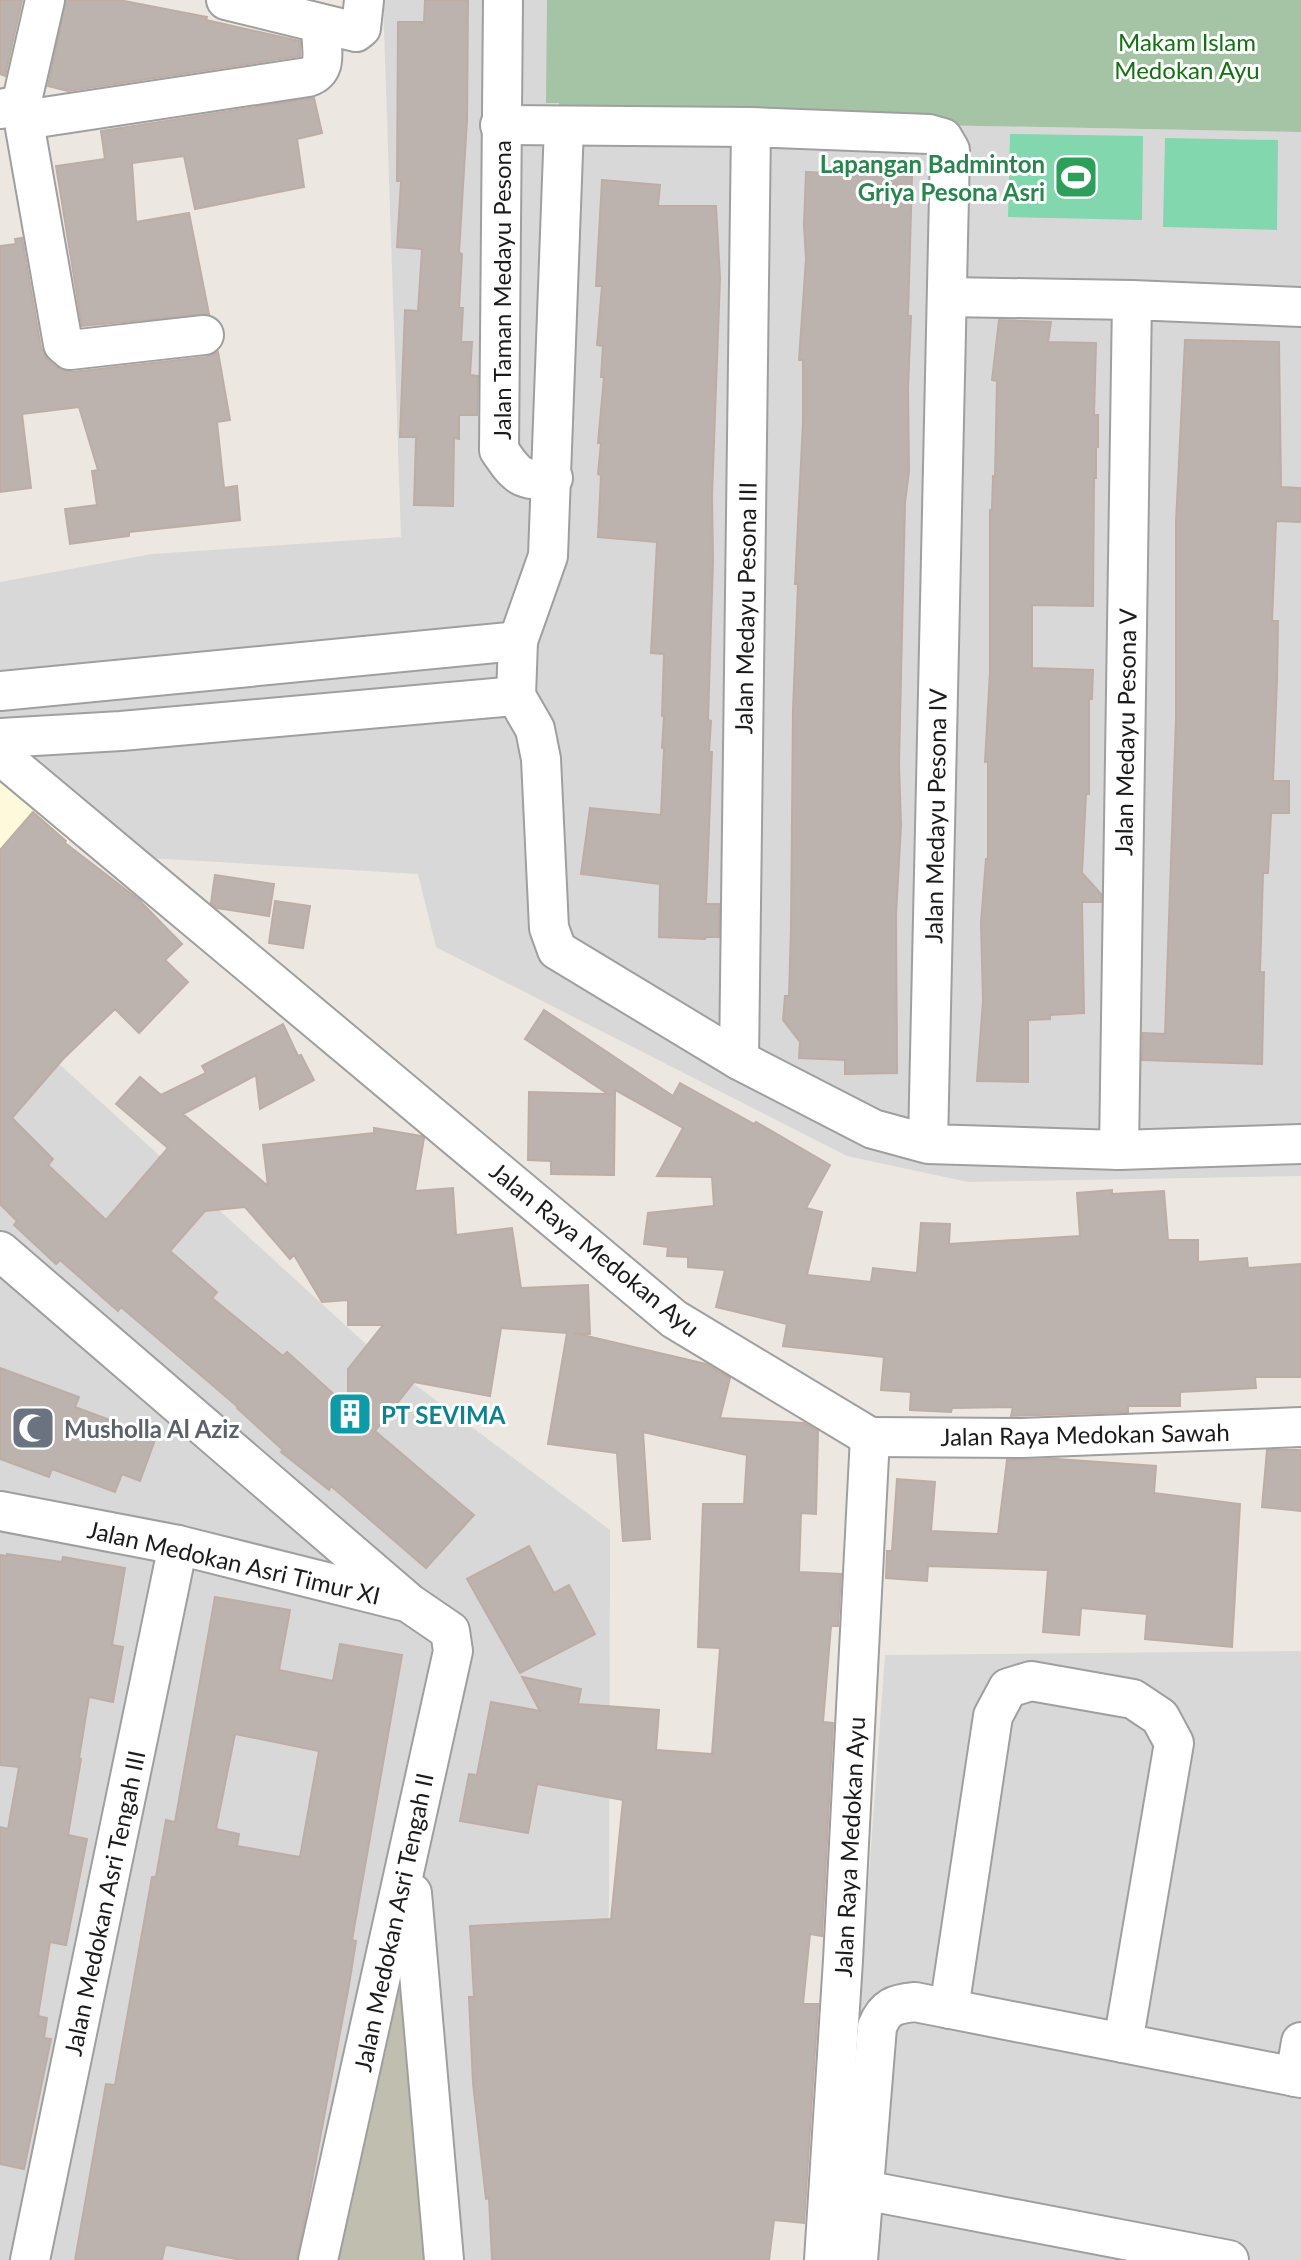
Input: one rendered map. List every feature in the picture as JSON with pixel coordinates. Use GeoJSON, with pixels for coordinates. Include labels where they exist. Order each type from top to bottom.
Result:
{"type":"FeatureCollection","features":[{"type":"Feature","properties":{"kind":"street"},"geometry":{"type":"LineString","coordinates":[[45,0],[15,111],[63,344],[70,350],[204,335]]}},
{"type":"Feature","properties":{"kind":"street"},"geometry":{"type":"LineString","coordinates":[[226,0],[322,25],[359,31],[364,0]]}},
{"type":"Feature","properties":{"kind":"street","name":"Jalan Taman Medayu Pesona"},"geometry":{"type":"LineString","coordinates":[[503,0],[499,450],[514,472],[533,481],[553,478]]}},
{"type":"Feature","properties":{"kind":"street"},"geometry":{"type":"LineString","coordinates":[[15,111],[308,77],[318,74],[322,68],[322,25]]}},
{"type":"Feature","properties":{"kind":"street"},"geometry":{"type":"LineString","coordinates":[[500,125],[751,127]]}},
{"type":"Feature","properties":{"kind":"street"},"geometry":{"type":"LineString","coordinates":[[564,126],[548,556],[518,641],[516,696],[535,729],[541,759],[549,928],[557,950],[739,1060],[873,1129],[928,1144],[1119,1150],[1301,1144]]}},
{"type":"Feature","properties":{"kind":"street","name":"Jalan Medayu Pesona IV"},"geometry":{"type":"LineString","coordinates":[[751,127],[929,134],[943,138],[950,150],[928,1144]]}},
{"type":"Feature","properties":{"kind":"street","name":"Jalan Medayu Pesona III"},"geometry":{"type":"LineString","coordinates":[[739,1060],[751,127]]}},
{"type":"Feature","properties":{"kind":"street"},"geometry":{"type":"LineString","coordinates":[[947,297],[1301,307]]}},
{"type":"Feature","properties":{"kind":"street","name":"Jalan Medayu Pesona V"},"geometry":{"type":"LineString","coordinates":[[1119,1150],[1132,300]]}},
{"type":"Feature","properties":{"kind":"street"},"geometry":{"type":"LineString","coordinates":[[0,691],[518,641]]}},
{"type":"Feature","properties":{"kind":"street"},"geometry":{"type":"LineString","coordinates":[[400,653],[402,705]]}},
{"type":"Feature","properties":{"kind":"street"},"geometry":{"type":"LineString","coordinates":[[0,738],[121,731],[516,696]]}},
{"type":"Feature","properties":{"kind":"street","name":"Jalan Raya Medokan Ayu"},"geometry":{"type":"LineString","coordinates":[[0,755],[674,1319],[870,1437],[824,2260]]}},
{"type":"Feature","properties":{"kind":"street","name":"Jalan Medokan Asri Timur XI"},"geometry":{"type":"LineString","coordinates":[[0,1251],[409,1603]]}},
{"type":"Feature","properties":{"kind":"street","name":"Jalan Raya Medokan Sawah"},"geometry":{"type":"LineString","coordinates":[[870,1437],[1022,1438],[1301,1427]]}},
{"type":"Feature","properties":{"kind":"street","name":"Jalan Medokan Asri Timur XI"},"geometry":{"type":"LineString","coordinates":[[0,1511],[178,1545],[409,1603]]}},
{"type":"Feature","properties":{"kind":"street","name":"Jalan Medokan Asri Tengah III"},"geometry":{"type":"LineString","coordinates":[[30,2260],[178,1545]]}},
{"type":"Feature","properties":{"kind":"street","name":"Jalan Medokan Asri Tengah II"},"geometry":{"type":"LineString","coordinates":[[318,2260],[453,1651],[450,1631],[409,1603]]}},
{"type":"Feature","properties":{"kind":"street"},"geometry":{"type":"LineString","coordinates":[[949,2009],[993,1716],[1008,1688],[1031,1681],[1133,1699],[1160,1717],[1174,1743],[1123,2043]]}},
{"type":"Feature","properties":{"kind":"street"},"geometry":{"type":"LineString","coordinates":[[408,1855],[444,2260]]}},
{"type":"Feature","properties":{"kind":"street"},"geometry":{"type":"LineString","coordinates":[[858,2260],[877,2027],[883,2012],[895,2004],[915,2002],[1123,2043],[1299,2066]]}},
{"type":"Feature","properties":{"kind":"street"},"geometry":{"type":"LineString","coordinates":[[864,2190],[1062,2244],[1229,2260]]}},
{"type":"Feature","properties":{"kind":"shaded area"},"geometry":{"type":"Polygon","coordinates":[[[383,0],[563,0],[560,118],[1301,132],[1301,1176],[968,1182],[847,1156],[436,947],[418,874],[149,858],[0,726],[0,582],[152,554],[401,537],[383,0]]]}},
{"type":"Feature","properties":{"kind":"shaded area"},"geometry":{"type":"Polygon","coordinates":[[[0,782],[73,837],[0,924],[0,782]]]}},
{"type":"Feature","properties":{"kind":"shaded area"},"geometry":{"type":"Polygon","coordinates":[[[0,1010],[390,1366],[610,1530],[609,1908],[593,2260],[0,2260],[0,1010]]]}},
{"type":"Feature","properties":{"kind":"shaded area"},"geometry":{"type":"Polygon","coordinates":[[[1301,1651],[1301,2260],[841,2260],[885,1655],[1301,1651]]]}},
{"type":"Feature","properties":{"kind":"shaded area"},"geometry":{"type":"Polygon","coordinates":[[[372,1984],[419,1992],[435,2260],[322,2260],[372,1984]]]}},
{"type":"Feature","properties":{"kind":"green space","name":"Makam Islam Medokan Ayu"},"geometry":{"type":"Polygon","coordinates":[[[547,0],[1301,0],[1301,132],[559,118],[559,103],[546,103],[547,0]]]}},
{"type":"Feature","properties":{"kind":"green space","name":"Lapangan Badminton Griya Pesona Asri"},"geometry":{"type":"Polygon","coordinates":[[[1010,134],[1143,136],[1142,220],[1008,217],[1010,134]]]}},
{"type":"Feature","properties":{"kind":"green space"},"geometry":{"type":"Polygon","coordinates":[[[1165,138],[1278,140],[1277,230],[1163,227],[1165,138]]]}},
{"type":"Feature","properties":{"kind":"building"},"geometry":{"type":"Polygon","coordinates":[[[0,0],[22,0],[5,76],[0,74],[0,0]]]}},
{"type":"Feature","properties":{"kind":"building"},"geometry":{"type":"Polygon","coordinates":[[[66,0],[119,0],[207,17],[206,20],[300,41],[300,56],[68,91],[48,86],[66,0]]]}},
{"type":"Feature","properties":{"kind":"building"},"geometry":{"type":"Polygon","coordinates":[[[425,0],[468,0],[467,120],[459,308],[463,308],[461,342],[472,342],[470,375],[478,376],[477,415],[459,415],[459,439],[454,438],[453,506],[414,505],[416,437],[400,437],[405,310],[418,311],[422,249],[397,247],[401,181],[397,181],[398,22],[424,22],[425,0]]]}},
{"type":"Feature","properties":{"kind":"building"},"geometry":{"type":"Polygon","coordinates":[[[314,98],[322,133],[297,139],[304,187],[195,209],[184,156],[132,163],[136,222],[189,213],[209,314],[82,326],[56,166],[105,159],[101,131],[314,98]]]}},
{"type":"Feature","properties":{"kind":"building"},"geometry":{"type":"Polygon","coordinates":[[[806,172],[912,176],[908,316],[911,316],[909,471],[905,503],[899,763],[901,825],[896,915],[897,1073],[845,1074],[845,1060],[799,1058],[800,1042],[783,1020],[785,996],[789,996],[791,929],[793,710],[798,584],[795,584],[803,422],[803,360],[799,360],[806,259],[806,172]]]}},
{"type":"Feature","properties":{"kind":"building"},"geometry":{"type":"Polygon","coordinates":[[[602,180],[660,185],[658,206],[716,206],[720,278],[712,496],[708,720],[711,721],[709,752],[712,752],[706,904],[719,904],[719,937],[659,937],[660,884],[581,874],[590,808],[661,815],[664,748],[664,654],[651,653],[657,542],[598,537],[601,443],[598,443],[604,377],[601,377],[603,346],[597,345],[602,286],[596,286],[602,180]]]}},
{"type":"Feature","properties":{"kind":"building"},"geometry":{"type":"Polygon","coordinates":[[[22,238],[41,348],[56,367],[72,372],[206,357],[218,352],[230,420],[217,422],[224,488],[237,486],[240,520],[129,532],[129,536],[70,544],[65,509],[97,505],[92,471],[98,470],[79,407],[22,414],[31,488],[0,492],[0,246],[16,244],[15,239],[22,238]]]}},
{"type":"Feature","properties":{"kind":"building"},"geometry":{"type":"Polygon","coordinates":[[[999,320],[1051,322],[1048,342],[1096,343],[1094,415],[1098,415],[1098,447],[1094,478],[1093,606],[1032,605],[1032,668],[1093,670],[1092,699],[1089,699],[1089,794],[1086,794],[1082,873],[1101,894],[1101,902],[1082,902],[1084,1013],[1028,1020],[1028,1082],[977,1081],[983,1001],[981,923],[988,859],[988,762],[985,762],[990,671],[990,510],[995,476],[997,381],[992,380],[999,320]]]}},
{"type":"Feature","properties":{"kind":"building"},"geometry":{"type":"Polygon","coordinates":[[[1185,340],[1279,342],[1281,487],[1301,488],[1301,522],[1276,521],[1272,621],[1278,621],[1273,781],[1289,781],[1289,813],[1271,813],[1268,873],[1263,873],[1260,972],[1264,972],[1262,1064],[1142,1060],[1143,1033],[1165,1034],[1176,718],[1176,522],[1185,340]]]}},
{"type":"Feature","properties":{"kind":"building"},"geometry":{"type":"Polygon","coordinates":[[[33,812],[65,843],[138,899],[182,944],[165,960],[188,982],[139,1033],[115,1009],[63,1059],[12,1118],[53,1159],[48,1165],[106,1220],[168,1148],[116,1104],[140,1077],[161,1095],[206,1073],[202,1066],[283,1024],[314,1080],[260,1109],[256,1075],[183,1114],[268,1186],[263,1145],[374,1133],[374,1128],[421,1136],[424,1138],[415,1191],[453,1188],[456,1235],[512,1228],[521,1288],[588,1285],[590,1334],[574,1333],[706,1364],[730,1378],[720,1418],[804,1423],[818,1431],[816,1514],[801,1513],[799,1572],[841,1574],[838,1626],[831,1626],[823,1722],[833,1723],[822,1936],[810,1934],[803,2004],[818,2004],[804,2223],[774,2220],[769,2260],[492,2260],[489,2198],[486,2199],[473,2083],[469,1997],[474,1997],[470,1926],[611,1919],[623,1800],[537,1784],[528,1833],[460,1821],[469,1774],[477,1775],[491,1702],[540,1711],[522,1677],[581,1689],[578,1704],[659,1710],[656,1750],[712,1754],[720,1648],[698,1647],[703,1504],[744,1504],[747,1455],[643,1432],[650,1539],[623,1541],[617,1453],[548,1444],[567,1333],[501,1328],[490,1396],[414,1382],[375,1431],[474,1515],[426,1568],[331,1486],[329,1490],[281,1452],[283,1450],[238,1407],[121,1307],[118,1311],[60,1260],[56,1264],[14,1225],[17,1221],[0,1204],[0,850],[33,812]],[[245,1207],[205,1211],[170,1251],[217,1292],[212,1298],[283,1356],[287,1352],[348,1407],[348,1369],[383,1325],[348,1325],[348,1300],[322,1302],[294,1255],[290,1259],[245,1207]]]}},
{"type":"Feature","properties":{"kind":"building"},"geometry":{"type":"Polygon","coordinates":[[[215,875],[274,884],[269,916],[217,908],[211,903],[215,875]]]}},
{"type":"Feature","properties":{"kind":"building"},"geometry":{"type":"Polygon","coordinates":[[[275,901],[310,906],[303,948],[269,943],[275,901]]]}},
{"type":"Feature","properties":{"kind":"building"},"geometry":{"type":"Polygon","coordinates":[[[544,1010],[673,1096],[680,1083],[830,1165],[806,1208],[822,1212],[807,1275],[871,1282],[873,1268],[917,1273],[921,1223],[950,1224],[949,1244],[1080,1236],[1077,1193],[1164,1191],[1168,1240],[1198,1240],[1198,1262],[1247,1258],[1248,1268],[1301,1264],[1301,1377],[1255,1377],[1256,1388],[1180,1392],[1180,1406],[1128,1406],[1128,1412],[1011,1416],[1013,1407],[952,1408],[951,1412],[910,1410],[911,1392],[881,1390],[884,1357],[783,1346],[787,1324],[716,1307],[725,1270],[688,1267],[688,1257],[667,1256],[668,1247],[644,1244],[648,1213],[714,1206],[712,1177],[657,1176],[683,1128],[615,1090],[614,1175],[551,1174],[551,1161],[528,1160],[529,1092],[608,1094],[525,1039],[544,1010]]]}},
{"type":"Feature","properties":{"kind":"building"},"geometry":{"type":"Polygon","coordinates":[[[0,1368],[79,1397],[75,1407],[156,1437],[140,1481],[122,1474],[115,1492],[52,1469],[49,1477],[0,1459],[0,1368]]]}},
{"type":"Feature","properties":{"kind":"building"},"geometry":{"type":"Polygon","coordinates":[[[1267,1450],[1301,1450],[1301,1511],[1262,1507],[1267,1450]]]}},
{"type":"Feature","properties":{"kind":"building"},"geometry":{"type":"Polygon","coordinates":[[[1056,1459],[1156,1466],[1154,1493],[1240,1504],[1232,1647],[1145,1639],[1147,1614],[1081,1608],[1079,1635],[1043,1632],[1048,1570],[928,1566],[927,1581],[886,1578],[887,1551],[892,1551],[897,1479],[935,1482],[931,1531],[998,1534],[1007,1460],[1056,1459]]]}},
{"type":"Feature","properties":{"kind":"building"},"geometry":{"type":"Polygon","coordinates":[[[529,1546],[554,1593],[569,1585],[595,1634],[520,1673],[467,1579],[529,1546]]]}},
{"type":"Feature","properties":{"kind":"building"},"geometry":{"type":"Polygon","coordinates":[[[0,1555],[62,1562],[63,1557],[125,1568],[112,1645],[123,1647],[113,1702],[89,1697],[68,1835],[87,1839],[66,1945],[50,1942],[38,2016],[47,2018],[44,2038],[51,2039],[24,2169],[0,2164],[0,1827],[8,1829],[19,1767],[0,1765],[0,1555]]]}},
{"type":"Feature","properties":{"kind":"building"},"geometry":{"type":"Polygon","coordinates":[[[215,1597],[290,1610],[279,1670],[333,1681],[340,1644],[402,1655],[352,1940],[356,1941],[349,1985],[297,2260],[241,2260],[167,2245],[162,2260],[75,2260],[106,2084],[115,2085],[152,1877],[156,1877],[166,1820],[175,1822],[215,1597]],[[235,1734],[216,1829],[239,1834],[237,1846],[300,1857],[319,1751],[235,1734]]]}},
{"type":"Feature","properties":{"kind":"place","name":"Lapangan Badminton Griya Pesona Asri"},"geometry":{"type":"Point","coordinates":[1076,177]}},
{"type":"Feature","properties":{"kind":"place","name":"PT SEVIMA"},"geometry":{"type":"Point","coordinates":[350,1414]}},
{"type":"Feature","properties":{"kind":"place","name":"Musholla Al Aziz"},"geometry":{"type":"Point","coordinates":[33,1428]}}]}
